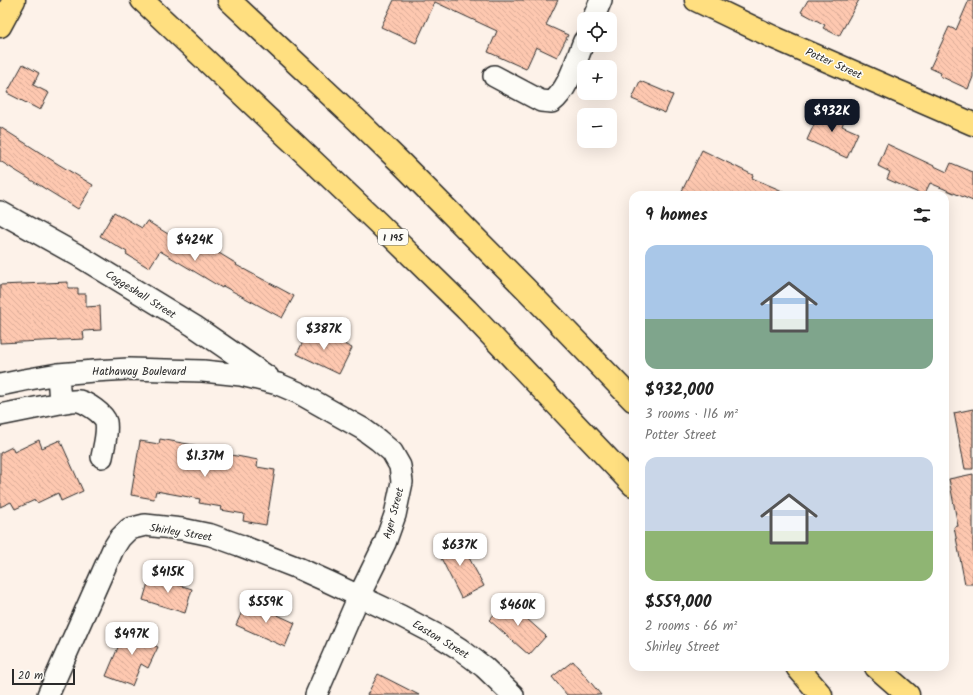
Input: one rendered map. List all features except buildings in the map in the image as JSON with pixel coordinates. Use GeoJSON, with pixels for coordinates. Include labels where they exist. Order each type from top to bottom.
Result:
{"type":"FeatureCollection","features":[{"type":"Feature","properties":{"kind":"main road"},"geometry":{"type":"LineString","coordinates":[[0,26],[14,0]]}},
{"type":"Feature","properties":{"kind":"main road","name":"I 195"},"geometry":{"type":"LineString","coordinates":[[142,0],[309,157],[467,310],[629,481]]}},
{"type":"Feature","properties":{"kind":"main road"},"geometry":{"type":"LineString","coordinates":[[229,0],[405,167],[629,396]]}},
{"type":"Feature","properties":{"kind":"main road","name":"Potter Street"},"geometry":{"type":"LineString","coordinates":[[696,0],[775,38],[973,124]]}},
{"type":"Feature","properties":{"kind":"main road"},"geometry":{"type":"LineString","coordinates":[[800,671],[821,695]]}},
{"type":"Feature","properties":{"kind":"main road"},"geometry":{"type":"LineString","coordinates":[[873,671],[894,695]]}},
{"type":"Feature","properties":{"kind":"main road"},"geometry":{"type":"LineString","coordinates":[[881,671],[908,695]]}},
{"type":"Feature","properties":{"kind":"street"},"geometry":{"type":"LineString","coordinates":[[595,12],[601,0]]}},
{"type":"Feature","properties":{"kind":"street"},"geometry":{"type":"LineString","coordinates":[[494,76],[541,101],[552,102],[558,97],[568,81],[580,52]]}},
{"type":"Feature","properties":{"kind":"street","name":"Coggeshall Street"},"geometry":{"type":"LineString","coordinates":[[0,212],[79,256],[187,322],[278,384]]}},
{"type":"Feature","properties":{"kind":"street","name":"Hathaway Boulevard"},"geometry":{"type":"LineString","coordinates":[[0,385],[58,374],[101,370],[203,371],[242,375],[278,384]]}},
{"type":"Feature","properties":{"kind":"street"},"geometry":{"type":"LineString","coordinates":[[58,374],[60,403]]}},
{"type":"Feature","properties":{"kind":"street","name":"Ayer Street"},"geometry":{"type":"LineString","coordinates":[[278,384],[299,393],[363,429],[378,440],[392,452],[400,466],[402,482],[395,515],[385,543],[359,596],[316,695]]}},
{"type":"Feature","properties":{"kind":"street"},"geometry":{"type":"LineString","coordinates":[[0,415],[60,403],[80,401],[103,415],[106,421],[107,429],[102,457]]}},
{"type":"Feature","properties":{"kind":"street","name":"Shirley Street"},"geometry":{"type":"LineString","coordinates":[[48,695],[113,549],[120,538],[129,530],[145,525],[211,535],[298,568],[359,596]]}},
{"type":"Feature","properties":{"kind":"street","name":"Easton Street"},"geometry":{"type":"LineString","coordinates":[[359,596],[421,626],[460,648],[484,667],[513,695]]}}]}
